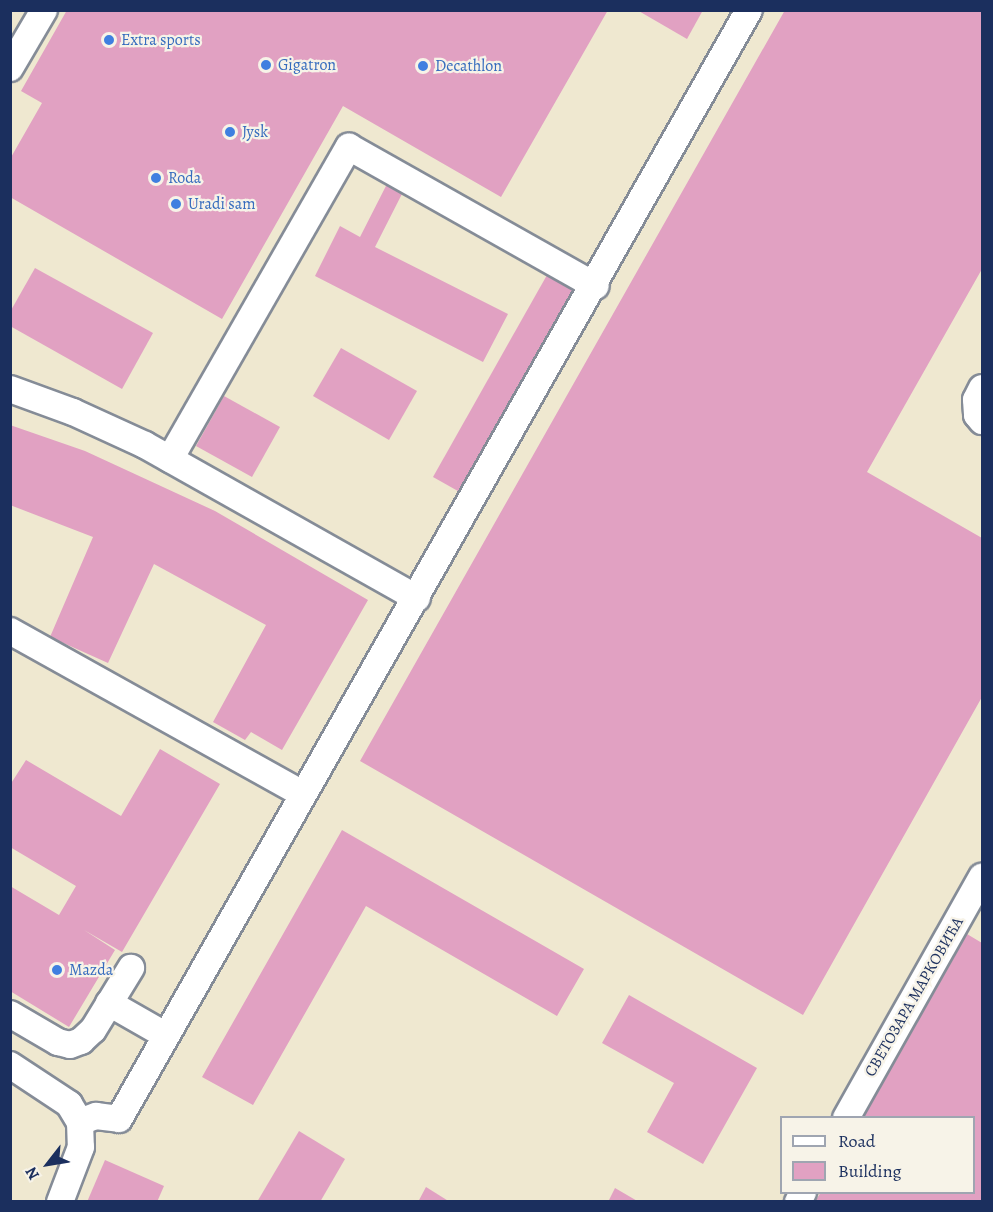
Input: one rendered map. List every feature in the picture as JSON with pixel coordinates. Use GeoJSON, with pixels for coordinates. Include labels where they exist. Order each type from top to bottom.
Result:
{"type":"FeatureCollection","features":[{"type":"Feature","properties":{"kind":"street"},"geometry":{"type":"LineString","coordinates":[[10,68],[44,10]]}},
{"type":"Feature","properties":{"kind":"street"},"geometry":{"type":"LineString","coordinates":[[80,1122],[96,1116],[118,1119],[301,794],[417,598],[596,286],[749,10]]}},
{"type":"Feature","properties":{"kind":"street"},"geometry":{"type":"LineString","coordinates":[[170,459],[350,147],[596,286]]}},
{"type":"Feature","properties":{"kind":"street"},"geometry":{"type":"LineString","coordinates":[[982,388],[976,400],[977,415],[982,422]]}},
{"type":"Feature","properties":{"kind":"street"},"geometry":{"type":"LineString","coordinates":[[10,389],[73,412],[170,459],[417,598]]}},
{"type":"Feature","properties":{"kind":"street"},"geometry":{"type":"LineString","coordinates":[[10,631],[68,666],[301,794]]}},
{"type":"Feature","properties":{"kind":"street"},"geometry":{"type":"LineString","coordinates":[[10,648],[37,663],[68,666],[86,691],[148,725]]}},
{"type":"Feature","properties":{"kind":"street","name":"СВЕТОЗАРА МАРКОВИЋА"},"geometry":{"type":"LineString","coordinates":[[847,1116],[980,887]]}},
{"type":"Feature","properties":{"kind":"street"},"geometry":{"type":"LineString","coordinates":[[10,1014],[58,1042],[70,1045],[93,1030],[131,968]]}},
{"type":"Feature","properties":{"kind":"street"},"geometry":{"type":"LineString","coordinates":[[109,1004],[165,1035]]}},
{"type":"Feature","properties":{"kind":"street"},"geometry":{"type":"LineString","coordinates":[[10,1065],[69,1104],[80,1122],[81,1146],[60,1202]]}},
{"type":"Feature","properties":{"kind":"building","name":"Roda"},"geometry":{"type":"Polygon","coordinates":[[[67,10],[608,10],[501,197],[343,106],[222,319],[10,197],[10,159],[42,103],[21,91],[67,10]]]}},
{"type":"Feature","properties":{"kind":"building"},"geometry":{"type":"Polygon","coordinates":[[[637,10],[703,10],[687,39],[637,10]]]}},
{"type":"Feature","properties":{"kind":"building"},"geometry":{"type":"Polygon","coordinates":[[[785,10],[982,10],[982,269],[867,472],[982,538],[982,697],[803,1015],[360,761],[785,10]]]}},
{"type":"Feature","properties":{"kind":"building"},"geometry":{"type":"Polygon","coordinates":[[[389,180],[405,188],[375,247],[508,314],[483,362],[315,276],[340,226],[360,237],[389,180]]]}},
{"type":"Feature","properties":{"kind":"building"},"geometry":{"type":"Polygon","coordinates":[[[35,268],[153,333],[122,389],[10,326],[10,312],[35,268]]]}},
{"type":"Feature","properties":{"kind":"building"},"geometry":{"type":"Polygon","coordinates":[[[547,275],[579,293],[465,495],[433,477],[547,275]]]}},
{"type":"Feature","properties":{"kind":"building"},"geometry":{"type":"Polygon","coordinates":[[[341,348],[417,391],[389,440],[313,396],[341,348]]]}},
{"type":"Feature","properties":{"kind":"building"},"geometry":{"type":"Polygon","coordinates":[[[224,396],[280,427],[252,477],[196,446],[224,396]]]}},
{"type":"Feature","properties":{"kind":"building"},"geometry":{"type":"Polygon","coordinates":[[[10,425],[85,451],[215,511],[368,600],[282,750],[251,732],[245,740],[213,722],[266,625],[154,564],[108,663],[50,637],[93,537],[10,505],[10,425]]]}},
{"type":"Feature","properties":{"kind":"building"},"geometry":{"type":"Polygon","coordinates":[[[160,749],[220,784],[122,952],[84,930],[115,950],[69,1027],[10,991],[10,886],[59,915],[76,886],[10,847],[10,785],[26,760],[121,816],[160,749]]]}},
{"type":"Feature","properties":{"kind":"building"},"geometry":{"type":"Polygon","coordinates":[[[342,830],[584,969],[557,1016],[366,906],[253,1105],[202,1077],[342,830]]]}},
{"type":"Feature","properties":{"kind":"building"},"geometry":{"type":"Polygon","coordinates":[[[967,934],[982,943],[982,1202],[815,1202],[820,1194],[975,1194],[975,1116],[864,1116],[967,934]]]}},
{"type":"Feature","properties":{"kind":"building"},"geometry":{"type":"Polygon","coordinates":[[[629,995],[757,1068],[703,1164],[647,1132],[674,1083],[602,1043],[629,995]]]}},
{"type":"Feature","properties":{"kind":"building"},"geometry":{"type":"Polygon","coordinates":[[[299,1131],[345,1159],[320,1202],[257,1202],[299,1131]]]}},
{"type":"Feature","properties":{"kind":"building"},"geometry":{"type":"Polygon","coordinates":[[[105,1160],[164,1186],[157,1202],[87,1202],[105,1160]]]}},
{"type":"Feature","properties":{"kind":"building"},"geometry":{"type":"Polygon","coordinates":[[[426,1187],[450,1202],[418,1202],[426,1187]]]}},
{"type":"Feature","properties":{"kind":"building"},"geometry":{"type":"Polygon","coordinates":[[[615,1188],[639,1202],[608,1202],[615,1188]]]}},
{"type":"Feature","properties":{"kind":"place","name":"Extra sports"},"geometry":{"type":"Point","coordinates":[109,40]}},
{"type":"Feature","properties":{"kind":"place","name":"Gigatron"},"geometry":{"type":"Point","coordinates":[266,65]}},
{"type":"Feature","properties":{"kind":"place","name":"Decathlon"},"geometry":{"type":"Point","coordinates":[423,66]}},
{"type":"Feature","properties":{"kind":"place","name":"Jysk"},"geometry":{"type":"Point","coordinates":[230,132]}},
{"type":"Feature","properties":{"kind":"place","name":"Roda"},"geometry":{"type":"Point","coordinates":[156,178]}},
{"type":"Feature","properties":{"kind":"place","name":"Uradi sam"},"geometry":{"type":"Point","coordinates":[176,204]}},
{"type":"Feature","properties":{"kind":"place","name":"Mazda"},"geometry":{"type":"Point","coordinates":[57,970]}}]}
